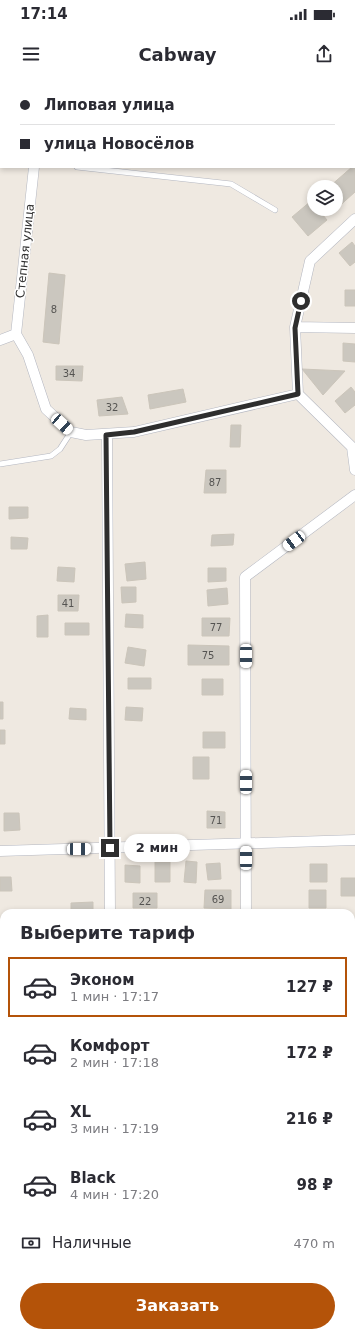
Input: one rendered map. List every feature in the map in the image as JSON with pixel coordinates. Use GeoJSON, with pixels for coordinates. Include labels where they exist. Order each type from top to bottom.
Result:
{"type":"FeatureCollection","features":[{"type":"Feature","properties":{"kind":"street","name":"Степная улица"},"geometry":{"type":"LineString","coordinates":[[16,334],[34,168]]}},
{"type":"Feature","properties":{"kind":"street"},"geometry":{"type":"LineString","coordinates":[[355,219],[310,261],[295,328],[298,394],[354,449],[355,470]]}},
{"type":"Feature","properties":{"kind":"street"},"geometry":{"type":"LineString","coordinates":[[295,328],[355,328]]}},
{"type":"Feature","properties":{"kind":"street"},"geometry":{"type":"LineString","coordinates":[[0,340],[16,334],[28,356],[46,409],[71,432],[86,435],[106,435],[134,432],[298,394]]}},
{"type":"Feature","properties":{"kind":"street"},"geometry":{"type":"LineString","coordinates":[[106,435],[110,909]]}},
{"type":"Feature","properties":{"kind":"street"},"geometry":{"type":"LineString","coordinates":[[246,909],[245,577],[355,495]]}},
{"type":"Feature","properties":{"kind":"street"},"geometry":{"type":"LineString","coordinates":[[0,851],[246,845],[355,840]]}},
{"type":"Feature","properties":{"kind":"lane"},"geometry":{"type":"LineString","coordinates":[[86,168],[231,184],[275,210]]}},
{"type":"Feature","properties":{"kind":"lane"},"geometry":{"type":"LineString","coordinates":[[0,464],[51,456],[60,449],[71,432]]}},
{"type":"Feature","properties":{"kind":"building"},"geometry":{"type":"Polygon","coordinates":[[[351,168],[355,168],[355,192],[343,203],[343,180],[337,180],[351,168]]]}},
{"type":"Feature","properties":{"kind":"building"},"geometry":{"type":"Polygon","coordinates":[[[307,204],[307,216],[324,216],[327,220],[308,236],[292,217],[307,204]]]}},
{"type":"Feature","properties":{"kind":"building"},"geometry":{"type":"Polygon","coordinates":[[[352,242],[355,246],[355,262],[350,266],[339,253],[352,242]]]}},
{"type":"Feature","properties":{"kind":"building"},"geometry":{"type":"Polygon","coordinates":[[[49,273],[65,275],[59,344],[43,342],[49,273]]]}},
{"type":"Feature","properties":{"kind":"building"},"geometry":{"type":"Polygon","coordinates":[[[345,290],[355,290],[355,306],[345,306],[345,290]]]}},
{"type":"Feature","properties":{"kind":"building"},"geometry":{"type":"Polygon","coordinates":[[[343,343],[355,344],[355,362],[343,361],[343,343]]]}},
{"type":"Feature","properties":{"kind":"building"},"geometry":{"type":"Polygon","coordinates":[[[56,366],[83,366],[82,381],[56,380],[56,366]]]}},
{"type":"Feature","properties":{"kind":"building"},"geometry":{"type":"Polygon","coordinates":[[[302,369],[345,371],[323,395],[302,369]]]}},
{"type":"Feature","properties":{"kind":"building"},"geometry":{"type":"Polygon","coordinates":[[[351,387],[355,392],[355,405],[345,413],[335,401],[351,387]]]}},
{"type":"Feature","properties":{"kind":"building"},"geometry":{"type":"Polygon","coordinates":[[[183,389],[186,402],[150,409],[148,395],[183,389]]]}},
{"type":"Feature","properties":{"kind":"building"},"geometry":{"type":"Polygon","coordinates":[[[122,397],[128,414],[99,416],[97,400],[122,397]]]}},
{"type":"Feature","properties":{"kind":"building"},"geometry":{"type":"Polygon","coordinates":[[[231,425],[241,425],[240,447],[230,447],[231,425]]]}},
{"type":"Feature","properties":{"kind":"building"},"geometry":{"type":"Polygon","coordinates":[[[206,470],[226,470],[226,493],[204,493],[206,470]]]}},
{"type":"Feature","properties":{"kind":"building"},"geometry":{"type":"Polygon","coordinates":[[[9,507],[28,507],[28,518],[9,519],[9,507]]]}},
{"type":"Feature","properties":{"kind":"building"},"geometry":{"type":"Polygon","coordinates":[[[234,534],[233,545],[211,546],[212,535],[234,534]]]}},
{"type":"Feature","properties":{"kind":"building"},"geometry":{"type":"Polygon","coordinates":[[[11,537],[28,538],[27,549],[11,549],[11,537]]]}},
{"type":"Feature","properties":{"kind":"building"},"geometry":{"type":"Polygon","coordinates":[[[145,562],[146,579],[127,581],[125,564],[145,562]]]}},
{"type":"Feature","properties":{"kind":"building"},"geometry":{"type":"Polygon","coordinates":[[[58,567],[75,568],[74,582],[57,581],[58,567]]]}},
{"type":"Feature","properties":{"kind":"building"},"geometry":{"type":"Polygon","coordinates":[[[208,568],[226,568],[226,581],[208,582],[208,568]]]}},
{"type":"Feature","properties":{"kind":"building"},"geometry":{"type":"Polygon","coordinates":[[[121,587],[136,587],[136,602],[122,603],[121,587]]]}},
{"type":"Feature","properties":{"kind":"building"},"geometry":{"type":"Polygon","coordinates":[[[227,588],[228,604],[208,606],[207,590],[227,588]]]}},
{"type":"Feature","properties":{"kind":"building"},"geometry":{"type":"Polygon","coordinates":[[[58,595],[79,595],[78,611],[58,611],[58,595]]]}},
{"type":"Feature","properties":{"kind":"building"},"geometry":{"type":"Polygon","coordinates":[[[126,614],[143,615],[143,628],[125,627],[126,614]]]}},
{"type":"Feature","properties":{"kind":"building"},"geometry":{"type":"Polygon","coordinates":[[[48,615],[48,637],[37,637],[37,616],[48,615]]]}},
{"type":"Feature","properties":{"kind":"building"},"geometry":{"type":"Polygon","coordinates":[[[202,618],[230,618],[229,636],[202,636],[202,618]]]}},
{"type":"Feature","properties":{"kind":"building"},"geometry":{"type":"Polygon","coordinates":[[[65,623],[89,623],[89,635],[65,635],[65,623]]]}},
{"type":"Feature","properties":{"kind":"building"},"geometry":{"type":"Polygon","coordinates":[[[188,645],[229,646],[229,665],[188,665],[188,645]]]}},
{"type":"Feature","properties":{"kind":"building"},"geometry":{"type":"Polygon","coordinates":[[[128,647],[146,650],[144,666],[125,663],[128,647]]]}},
{"type":"Feature","properties":{"kind":"building"},"geometry":{"type":"Polygon","coordinates":[[[128,678],[151,678],[151,689],[128,689],[128,678]]]}},
{"type":"Feature","properties":{"kind":"building"},"geometry":{"type":"Polygon","coordinates":[[[202,679],[223,679],[223,695],[202,695],[202,679]]]}},
{"type":"Feature","properties":{"kind":"building"},"geometry":{"type":"Polygon","coordinates":[[[0,702],[3,702],[3,719],[0,719],[0,702]]]}},
{"type":"Feature","properties":{"kind":"building"},"geometry":{"type":"Polygon","coordinates":[[[126,707],[143,708],[142,721],[125,720],[126,707]]]}},
{"type":"Feature","properties":{"kind":"building"},"geometry":{"type":"Polygon","coordinates":[[[70,708],[86,709],[86,720],[69,719],[70,708]]]}},
{"type":"Feature","properties":{"kind":"building"},"geometry":{"type":"Polygon","coordinates":[[[0,730],[5,730],[5,744],[0,744],[0,730]]]}},
{"type":"Feature","properties":{"kind":"building"},"geometry":{"type":"Polygon","coordinates":[[[203,732],[225,732],[225,748],[203,748],[203,732]]]}},
{"type":"Feature","properties":{"kind":"building"},"geometry":{"type":"Polygon","coordinates":[[[193,757],[209,757],[209,779],[193,779],[193,757]]]}},
{"type":"Feature","properties":{"kind":"building"},"geometry":{"type":"Polygon","coordinates":[[[207,811],[225,812],[225,828],[207,828],[207,811]]]}},
{"type":"Feature","properties":{"kind":"building"},"geometry":{"type":"Polygon","coordinates":[[[4,813],[19,813],[20,830],[4,831],[4,813]]]}},
{"type":"Feature","properties":{"kind":"building"},"geometry":{"type":"Polygon","coordinates":[[[186,861],[197,862],[196,883],[184,882],[186,861]]]}},
{"type":"Feature","properties":{"kind":"building"},"geometry":{"type":"Polygon","coordinates":[[[155,862],[170,862],[170,882],[155,882],[155,862]]]}},
{"type":"Feature","properties":{"kind":"building"},"geometry":{"type":"Polygon","coordinates":[[[220,863],[221,879],[208,880],[206,864],[220,863]]]}},
{"type":"Feature","properties":{"kind":"building"},"geometry":{"type":"Polygon","coordinates":[[[310,864],[327,864],[327,882],[310,882],[310,864]]]}},
{"type":"Feature","properties":{"kind":"building"},"geometry":{"type":"Polygon","coordinates":[[[125,865],[140,866],[140,883],[125,882],[125,865]]]}},
{"type":"Feature","properties":{"kind":"building"},"geometry":{"type":"Polygon","coordinates":[[[0,877],[11,877],[12,891],[0,891],[0,877]]]}},
{"type":"Feature","properties":{"kind":"building"},"geometry":{"type":"Polygon","coordinates":[[[341,878],[355,878],[355,896],[341,896],[341,878]]]}},
{"type":"Feature","properties":{"kind":"building"},"geometry":{"type":"Polygon","coordinates":[[[205,890],[231,890],[231,909],[204,908],[205,890]]]}},
{"type":"Feature","properties":{"kind":"building"},"geometry":{"type":"Polygon","coordinates":[[[309,890],[326,890],[326,908],[309,908],[309,890]]]}},
{"type":"Feature","properties":{"kind":"building"},"geometry":{"type":"Polygon","coordinates":[[[133,893],[157,893],[157,908],[133,908],[133,893]]]}},
{"type":"Feature","properties":{"kind":"building"},"geometry":{"type":"Polygon","coordinates":[[[93,902],[93,909],[71,909],[71,903],[93,902]]]}},
{"type":"Feature","properties":{"kind":"route"},"geometry":{"type":"LineString","coordinates":[[110,848],[106,435],[134,432],[298,394],[295,328],[301,301]]}}]}
